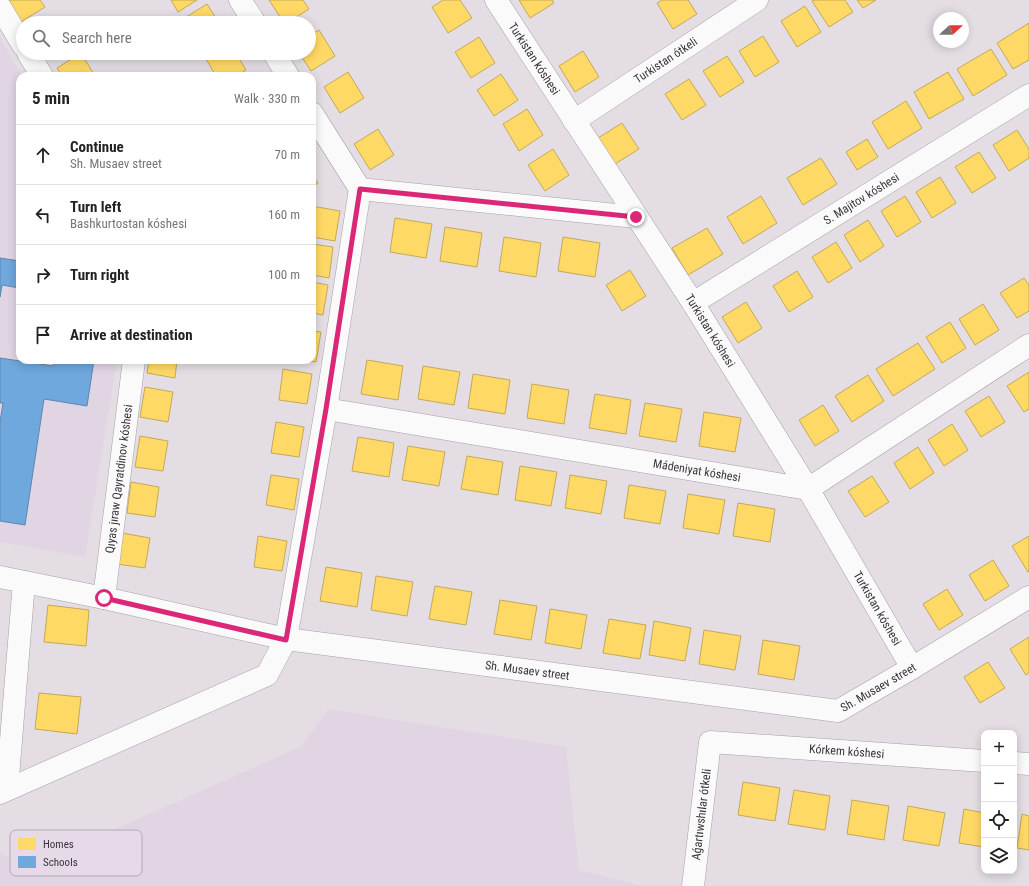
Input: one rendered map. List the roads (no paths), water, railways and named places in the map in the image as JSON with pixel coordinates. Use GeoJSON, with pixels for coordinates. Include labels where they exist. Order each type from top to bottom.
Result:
{"type":"FeatureCollection","features":[{"type":"Feature","properties":{"kind":"street"},"geometry":{"type":"LineString","coordinates":[[240,0],[250,16]]}},
{"type":"Feature","properties":{"kind":"street","name":"Turkistan kóshesi"},"geometry":{"type":"LineString","coordinates":[[496,0],[693,303],[808,489],[912,668]]}},
{"type":"Feature","properties":{"kind":"street","name":"Turkistan ótkeli"},"geometry":{"type":"LineString","coordinates":[[574,121],[757,0]]}},
{"type":"Feature","properties":{"kind":"street"},"geometry":{"type":"LineString","coordinates":[[0,7],[16,33]]}},
{"type":"Feature","properties":{"kind":"street"},"geometry":{"type":"LineString","coordinates":[[32,60],[40,72]]}},
{"type":"Feature","properties":{"kind":"street"},"geometry":{"type":"LineString","coordinates":[[278,60],[286,72]]}},
{"type":"Feature","properties":{"kind":"street","name":"S. Majitov kóshesi"},"geometry":{"type":"LineString","coordinates":[[693,303],[1029,94]]}},
{"type":"Feature","properties":{"kind":"street"},"geometry":{"type":"LineString","coordinates":[[24,582],[4,791],[267,675],[286,640],[326,409],[360,189],[316,119]]}},
{"type":"Feature","properties":{"kind":"street"},"geometry":{"type":"LineString","coordinates":[[360,189],[636,217]]}},
{"type":"Feature","properties":{"kind":"street"},"geometry":{"type":"LineString","coordinates":[[808,489],[1029,345]]}},
{"type":"Feature","properties":{"kind":"street","name":"Qıyas jıraw Qayratdinov kóshesi"},"geometry":{"type":"LineString","coordinates":[[104,598],[133,364]]}},
{"type":"Feature","properties":{"kind":"street","name":"Mádeniyat kóshesi"},"geometry":{"type":"LineString","coordinates":[[326,409],[808,489]]}},
{"type":"Feature","properties":{"kind":"street","name":"Sh. Musaev street"},"geometry":{"type":"LineString","coordinates":[[0,577],[104,598],[286,640],[838,711],[912,668],[1029,596]]}},
{"type":"Feature","properties":{"kind":"street","name":"Kórkem kóshesi"},"geometry":{"type":"LineString","coordinates":[[710,742],[981,761]]}},
{"type":"Feature","properties":{"kind":"street","name":"Aǵartıwshılar ótkeli"},"geometry":{"type":"LineString","coordinates":[[693,886],[710,742]]}},
{"type":"Feature","properties":{"kind":"street"},"geometry":{"type":"LineString","coordinates":[[1017,763],[1029,764]]}}]}
